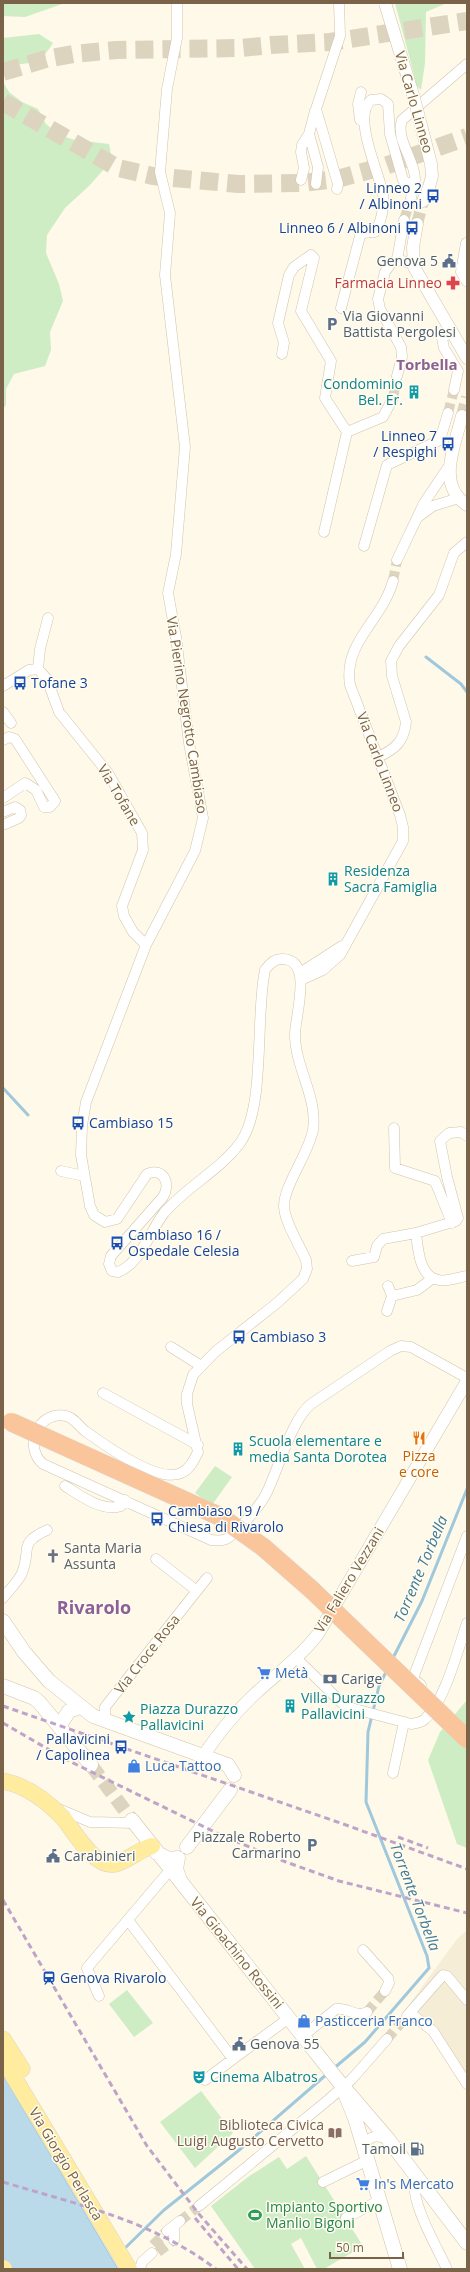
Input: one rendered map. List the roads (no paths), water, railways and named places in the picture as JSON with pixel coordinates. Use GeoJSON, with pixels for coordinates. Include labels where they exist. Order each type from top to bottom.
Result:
{"type":"FeatureCollection","features":[{"type":"Feature","properties":{"kind":"highway"},"geometry":{"type":"LineString","coordinates":[[7,1420],[221,1517],[263,1547],[312,1590],[467,1739]]}},
{"type":"Feature","properties":{"kind":"main road"},"geometry":{"type":"LineString","coordinates":[[3,1621],[24,1652],[51,1683],[93,1716],[228,1766],[234,1775]]}},
{"type":"Feature","properties":{"kind":"main road"},"geometry":{"type":"LineString","coordinates":[[3,1686],[37,1700],[44,1701],[50,1696],[51,1683]]}},
{"type":"Feature","properties":{"kind":"main road"},"geometry":{"type":"LineString","coordinates":[[37,1700],[60,1725],[91,1765]]}},
{"type":"Feature","properties":{"kind":"main road"},"geometry":{"type":"LineString","coordinates":[[60,1725],[69,1711],[80,1707]]}},
{"type":"Feature","properties":{"kind":"main road"},"geometry":{"type":"LineString","coordinates":[[3,1781],[13,1783],[35,1794],[52,1807],[64,1819],[95,1858],[106,1863],[116,1864],[141,1849],[154,1850],[169,1859],[182,1853]]}},
{"type":"Feature","properties":{"kind":"main road"},"geometry":{"type":"LineString","coordinates":[[182,1884],[176,1869],[182,1853],[230,1790]]}},
{"type":"Feature","properties":{"kind":"main road","name":"Via Gioachino Rossini"},"geometry":{"type":"LineString","coordinates":[[133,1822],[341,2085]]}},
{"type":"Feature","properties":{"kind":"main road"},"geometry":{"type":"LineString","coordinates":[[3,2039],[21,2068],[37,2116]]}},
{"type":"Feature","properties":{"kind":"main road","name":"Via Giorgio Perlasca"},"geometry":{"type":"LineString","coordinates":[[3,2059],[113,2241],[132,2268]]}},
{"type":"Feature","properties":{"kind":"main road"},"geometry":{"type":"LineString","coordinates":[[341,2085],[371,2117],[467,2243]]}},
{"type":"Feature","properties":{"kind":"main road"},"geometry":{"type":"LineString","coordinates":[[341,2085],[355,2118],[400,2269]]}},
{"type":"Feature","properties":{"kind":"street","name":"Via Pierino Negrotto Cambiaso"},"geometry":{"type":"LineString","coordinates":[[177,3],[177,38],[167,89],[160,172],[170,213],[165,276],[184,447],[176,554],[168,593],[176,637],[189,743],[203,813],[195,851],[146,945],[86,1102],[82,1126],[81,1155],[92,1212],[98,1220],[108,1222],[114,1221],[122,1214],[147,1174],[156,1172],[163,1175],[167,1181],[167,1189],[163,1197],[110,1256],[110,1267],[112,1272],[118,1272],[133,1262],[165,1212],[216,1168],[232,1152],[245,1135],[254,1108],[265,970],[275,960],[284,959],[294,962],[300,976]]}},
{"type":"Feature","properties":{"kind":"street"},"geometry":{"type":"LineString","coordinates":[[301,180],[304,168],[301,152],[302,146],[309,134],[340,36],[339,3]]}},
{"type":"Feature","properties":{"kind":"street","name":"Via Carlo Linneo"},"geometry":{"type":"LineString","coordinates":[[385,3],[414,98],[431,164],[429,186],[423,201]]}},
{"type":"Feature","properties":{"kind":"street"},"geometry":{"type":"LineString","coordinates":[[411,198],[415,178],[400,129],[402,120],[467,64]]}},
{"type":"Feature","properties":{"kind":"street"},"geometry":{"type":"LineString","coordinates":[[341,308],[360,236],[362,233],[375,232],[384,202],[360,118],[358,104],[360,92]]}},
{"type":"Feature","properties":{"kind":"street"},"geometry":{"type":"LineString","coordinates":[[366,135],[365,111],[368,103],[376,98],[385,100],[390,108],[390,134],[404,180],[414,186]]}},
{"type":"Feature","properties":{"kind":"street"},"geometry":{"type":"LineString","coordinates":[[316,110],[338,184],[337,189]]}},
{"type":"Feature","properties":{"kind":"street"},"geometry":{"type":"LineString","coordinates":[[309,134],[318,167],[316,184]]}},
{"type":"Feature","properties":{"kind":"street"},"geometry":{"type":"LineString","coordinates":[[397,260],[404,220]]}},
{"type":"Feature","properties":{"kind":"street"},"geometry":{"type":"LineString","coordinates":[[417,224],[412,263],[467,358]]}},
{"type":"Feature","properties":{"kind":"street"},"geometry":{"type":"LineString","coordinates":[[466,243],[461,272],[467,282]]}},
{"type":"Feature","properties":{"kind":"street"},"geometry":{"type":"LineString","coordinates":[[282,354],[284,343],[278,323],[289,275],[294,266],[306,256],[311,254],[314,258],[300,308],[330,359],[325,398],[348,432],[324,532]]}},
{"type":"Feature","properties":{"kind":"street"},"geometry":{"type":"LineString","coordinates":[[398,376],[402,357],[401,347],[380,309],[378,299],[385,272],[392,262],[397,260],[412,263]]}},
{"type":"Feature","properties":{"kind":"street"},"geometry":{"type":"LineString","coordinates":[[451,332],[442,338],[444,348],[458,371],[454,390]]}},
{"type":"Feature","properties":{"kind":"street"},"geometry":{"type":"LineString","coordinates":[[348,432],[383,417],[393,398]]}},
{"type":"Feature","properties":{"kind":"street"},"geometry":{"type":"LineString","coordinates":[[364,546],[387,465],[440,440],[448,413]]}},
{"type":"Feature","properties":{"kind":"street"},"geometry":{"type":"LineString","coordinates":[[398,560],[416,518],[449,466],[462,416]]}},
{"type":"Feature","properties":{"kind":"street"},"geometry":{"type":"LineString","coordinates":[[416,518],[432,506],[463,502],[450,479],[449,466]]}},
{"type":"Feature","properties":{"kind":"street"},"geometry":{"type":"LineString","coordinates":[[378,757],[393,750],[399,745],[405,730],[406,722],[391,669],[394,654],[439,596],[446,579],[452,557],[460,546],[467,542]]}},
{"type":"Feature","properties":{"kind":"street","name":"Via Carlo Linneo"},"geometry":{"type":"LineString","coordinates":[[300,976],[347,942],[403,841],[403,827],[400,815],[350,685],[349,666],[354,647],[386,602],[393,581]]}},
{"type":"Feature","properties":{"kind":"street"},"geometry":{"type":"LineString","coordinates":[[3,686],[29,670],[38,669],[40,649],[48,618]]}},
{"type":"Feature","properties":{"kind":"street","name":"Via Tofane"},"geometry":{"type":"LineString","coordinates":[[38,669],[47,679],[59,712],[108,773],[142,833],[143,850],[122,906],[124,916],[134,932],[146,945]]}},
{"type":"Feature","properties":{"kind":"street"},"geometry":{"type":"LineString","coordinates":[[3,712],[11,723]]}},
{"type":"Feature","properties":{"kind":"street"},"geometry":{"type":"LineString","coordinates":[[3,740],[9,737],[15,739],[55,801],[50,806],[44,807],[36,790],[25,784],[3,798]]}},
{"type":"Feature","properties":{"kind":"street"},"geometry":{"type":"LineString","coordinates":[[3,812],[15,807],[20,810],[21,815],[19,818],[3,825]]}},
{"type":"Feature","properties":{"kind":"street"},"geometry":{"type":"LineString","coordinates":[[300,976],[296,1043],[297,1058],[310,1100],[313,1126],[308,1146],[288,1190],[284,1206],[286,1216],[306,1260],[306,1274],[277,1303],[201,1366],[193,1375],[187,1394],[198,1445],[198,1452],[191,1465],[180,1474],[162,1474],[114,1451],[68,1416],[55,1415],[45,1418],[35,1433],[34,1450],[37,1458],[43,1464],[211,1540],[222,1541],[252,1515],[266,1493],[286,1446],[304,1410],[390,1351],[401,1346],[411,1347],[467,1380]]}},
{"type":"Feature","properties":{"kind":"street"},"geometry":{"type":"LineString","coordinates":[[394,1128],[395,1168],[435,1181],[452,1223]]}},
{"type":"Feature","properties":{"kind":"street"},"geometry":{"type":"LineString","coordinates":[[352,1261],[374,1257],[377,1246],[383,1239],[416,1233],[452,1223],[458,1218],[446,1177],[440,1141],[449,1133],[462,1132],[467,1136]]}},
{"type":"Feature","properties":{"kind":"street"},"geometry":{"type":"LineString","coordinates":[[61,1171],[84,1176]]}},
{"type":"Feature","properties":{"kind":"street"},"geometry":{"type":"LineString","coordinates":[[416,1233],[421,1261],[433,1278],[440,1280],[467,1276]]}},
{"type":"Feature","properties":{"kind":"street"},"geometry":{"type":"LineString","coordinates":[[392,1296],[417,1290],[433,1278]]}},
{"type":"Feature","properties":{"kind":"street"},"geometry":{"type":"LineString","coordinates":[[387,1311],[392,1296],[388,1286]]}},
{"type":"Feature","properties":{"kind":"street"},"geometry":{"type":"LineString","coordinates":[[171,1347],[201,1366]]}},
{"type":"Feature","properties":{"kind":"street","name":"Via Faliero Vezzani"},"geometry":{"type":"LineString","coordinates":[[203,1756],[252,1696],[297,1659],[318,1634],[467,1380]]}},
{"type":"Feature","properties":{"kind":"street"},"geometry":{"type":"LineString","coordinates":[[103,1392],[198,1445]]}},
{"type":"Feature","properties":{"kind":"street"},"geometry":{"type":"LineString","coordinates":[[65,1486],[101,1506],[113,1508],[121,1506],[125,1500]]}},
{"type":"Feature","properties":{"kind":"street"},"geometry":{"type":"LineString","coordinates":[[3,1598],[22,1572],[28,1542],[33,1536],[46,1530]]}},
{"type":"Feature","properties":{"kind":"street"},"geometry":{"type":"LineString","coordinates":[[439,1701],[414,1679],[467,1536]]}},
{"type":"Feature","properties":{"kind":"street"},"geometry":{"type":"LineString","coordinates":[[156,1559],[197,1591]]}},
{"type":"Feature","properties":{"kind":"street","name":"Via Croce Rosa"},"geometry":{"type":"LineString","coordinates":[[105,1721],[105,1707],[208,1578]]}},
{"type":"Feature","properties":{"kind":"street"},"geometry":{"type":"LineString","coordinates":[[297,1659],[343,1704],[357,1710],[401,1723],[418,1723],[425,1719],[439,1701],[467,1623]]}},
{"type":"Feature","properties":{"kind":"street"},"geometry":{"type":"LineString","coordinates":[[393,1773],[401,1723]]}},
{"type":"Feature","properties":{"kind":"street"},"geometry":{"type":"LineString","coordinates":[[3,1781],[68,1814],[90,1822],[133,1822]]}},
{"type":"Feature","properties":{"kind":"street"},"geometry":{"type":"LineString","coordinates":[[99,1996],[87,1968],[170,1870]]}},
{"type":"Feature","properties":{"kind":"street"},"geometry":{"type":"LineString","coordinates":[[128,1920],[233,2059]]}},
{"type":"Feature","properties":{"kind":"street"},"geometry":{"type":"LineString","coordinates":[[363,1950],[388,1978],[389,1984],[385,1991]]}},
{"type":"Feature","properties":{"kind":"street"},"geometry":{"type":"LineString","coordinates":[[467,2000],[447,1976],[443,1975],[409,2015],[433,2031],[467,2084]]}},
{"type":"Feature","properties":{"kind":"street"},"geometry":{"type":"LineString","coordinates":[[303,2036],[336,2009],[342,2008],[358,2014],[367,2012]]}},
{"type":"Feature","properties":{"kind":"street"},"geometry":{"type":"LineString","coordinates":[[205,2080],[289,2018]]}},
{"type":"Feature","properties":{"kind":"street"},"geometry":{"type":"LineString","coordinates":[[199,2206],[341,2085],[352,2079],[387,2039]]}},
{"type":"Feature","properties":{"kind":"street"},"geometry":{"type":"LineString","coordinates":[[355,2118],[364,2122],[371,2117]]}},
{"type":"Feature","properties":{"kind":"street"},"geometry":{"type":"LineString","coordinates":[[324,2182],[366,2153],[367,2140],[379,2136],[388,2139]]}},
{"type":"Feature","properties":{"kind":"street"},"geometry":{"type":"LineString","coordinates":[[415,2176],[414,2192],[419,2208],[447,2269]]}},
{"type":"Feature","properties":{"kind":"street"},"geometry":{"type":"LineString","coordinates":[[346,2218],[380,2200]]}},
{"type":"Feature","properties":{"kind":"street"},"geometry":{"type":"LineString","coordinates":[[132,2268],[142,2262],[154,2250]]}},
{"type":"Feature","properties":{"kind":"water"},"geometry":{"type":"Polygon","coordinates":[[[3,2075],[118,2269],[13,2269],[3,2257],[3,2075]]]}},
{"type":"Feature","properties":{"kind":"waterway"},"geometry":{"type":"LineString","coordinates":[[426,657],[461,684],[467,692]]}},
{"type":"Feature","properties":{"kind":"waterway"},"geometry":{"type":"LineString","coordinates":[[3,1088],[28,1115]]}},
{"type":"Feature","properties":{"kind":"waterway","name":"Torrente Torbella"},"geometry":{"type":"LineString","coordinates":[[392,1660],[422,1601],[467,1489]]}},
{"type":"Feature","properties":{"kind":"waterway","name":"Torrente Torbella"},"geometry":{"type":"LineString","coordinates":[[333,2069],[365,2042],[429,1968],[427,1956],[366,1802],[368,1732],[379,1686],[387,1670]]}},
{"type":"Feature","properties":{"kind":"waterway","name":"Torrente Torbella"},"geometry":{"type":"LineString","coordinates":[[123,2250],[164,2210],[238,2151],[327,2074]]}},
{"type":"Feature","properties":{"kind":"tunnel"},"geometry":{"type":"LineString","coordinates":[[3,72],[46,59],[73,54],[116,50],[241,48],[330,42],[467,21]]}},
{"type":"Feature","properties":{"kind":"tunnel"},"geometry":{"type":"LineString","coordinates":[[3,102],[118,168],[153,176],[238,184],[303,183],[337,179],[385,166],[467,137]]}},
{"type":"Feature","properties":{"kind":"tunnel"},"geometry":{"type":"LineString","coordinates":[[404,220],[411,198]]}},
{"type":"Feature","properties":{"kind":"tunnel"},"geometry":{"type":"LineString","coordinates":[[417,224],[423,201]]}},
{"type":"Feature","properties":{"kind":"tunnel"},"geometry":{"type":"LineString","coordinates":[[393,398],[397,376]]}},
{"type":"Feature","properties":{"kind":"tunnel"},"geometry":{"type":"LineString","coordinates":[[448,413],[454,390]]}},
{"type":"Feature","properties":{"kind":"tunnel"},"geometry":{"type":"LineString","coordinates":[[462,416],[467,397]]}},
{"type":"Feature","properties":{"kind":"tunnel"},"geometry":{"type":"LineString","coordinates":[[393,581],[397,560]]}},
{"type":"Feature","properties":{"kind":"tunnel"},"geometry":{"type":"LineString","coordinates":[[91,1765],[132,1820]]}},
{"type":"Feature","properties":{"kind":"tunnel"},"geometry":{"type":"LineString","coordinates":[[367,2012],[385,1991]]}},
{"type":"Feature","properties":{"kind":"tunnel"},"geometry":{"type":"LineString","coordinates":[[387,2039],[407,2016]]}},
{"type":"Feature","properties":{"kind":"tunnel"},"geometry":{"type":"LineString","coordinates":[[180,2221],[199,2206]]}},
{"type":"Feature","properties":{"kind":"tunnel"},"geometry":{"type":"LineString","coordinates":[[153,2245],[167,2231]]}},
{"type":"Feature","properties":{"kind":"tunnel"},"geometry":{"type":"LineString","coordinates":[[158,2252],[174,2240]]}},
{"type":"Feature","properties":{"kind":"railway"},"geometry":{"type":"LineString","coordinates":[[3,1706],[346,1825],[467,1869]]}},
{"type":"Feature","properties":{"kind":"railway"},"geometry":{"type":"LineString","coordinates":[[3,1723],[65,1759],[225,1837],[286,1862],[339,1881],[467,1913]]}},
{"type":"Feature","properties":{"kind":"railway"},"geometry":{"type":"LineString","coordinates":[[398,1837],[428,1848]]}},
{"type":"Feature","properties":{"kind":"railway"},"geometry":{"type":"LineString","coordinates":[[3,1900],[147,2146],[198,2213],[247,2269]]}},
{"type":"Feature","properties":{"kind":"railway"},"geometry":{"type":"LineString","coordinates":[[3,2182],[87,2207],[140,2226],[191,2252],[216,2269]]}},
{"type":"Feature","properties":{"kind":"railway"},"geometry":{"type":"LineString","coordinates":[[195,2218],[238,2269]]}},
{"type":"Feature","properties":{"kind":"place","name":"Linneo 2 / Albinoni"},"geometry":{"type":"Point","coordinates":[433,196]}},
{"type":"Feature","properties":{"kind":"place","name":"Linneo 6 / Albinoni"},"geometry":{"type":"Point","coordinates":[412,228]}},
{"type":"Feature","properties":{"kind":"place","name":"Genova 5"},"geometry":{"type":"Point","coordinates":[449,261]}},
{"type":"Feature","properties":{"kind":"place","name":"Farmacia Linneo"},"geometry":{"type":"Point","coordinates":[453,283]}},
{"type":"Feature","properties":{"kind":"place","name":"Via Giovanni Battista Pergolesi"},"geometry":{"type":"Point","coordinates":[332,324]}},
{"type":"Feature","properties":{"kind":"place","name":"Condominio Bel. Er."},"geometry":{"type":"Point","coordinates":[414,392]}},
{"type":"Feature","properties":{"kind":"place","name":"Linneo 7 / Respighi"},"geometry":{"type":"Point","coordinates":[448,444]}},
{"type":"Feature","properties":{"kind":"place","name":"Tofane 3"},"geometry":{"type":"Point","coordinates":[20,683]}},
{"type":"Feature","properties":{"kind":"place","name":"Residenza Sacra Famiglia"},"geometry":{"type":"Point","coordinates":[333,879]}},
{"type":"Feature","properties":{"kind":"place","name":"Cambiaso 15"},"geometry":{"type":"Point","coordinates":[78,1123]}},
{"type":"Feature","properties":{"kind":"place","name":"Cambiaso 16 / Ospedale Celesia"},"geometry":{"type":"Point","coordinates":[117,1243]}},
{"type":"Feature","properties":{"kind":"place","name":"Cambiaso 3"},"geometry":{"type":"Point","coordinates":[239,1337]}},
{"type":"Feature","properties":{"kind":"place","name":"Pizza e core"},"geometry":{"type":"Point","coordinates":[419,1438]}},
{"type":"Feature","properties":{"kind":"place","name":"Scuola elementare e media Santa Dorotea"},"geometry":{"type":"Point","coordinates":[238,1449]}},
{"type":"Feature","properties":{"kind":"place","name":"Cambiaso 19 / Chiesa di Rivarolo"},"geometry":{"type":"Point","coordinates":[157,1519]}},
{"type":"Feature","properties":{"kind":"place","name":"Santa Maria Assunta"},"geometry":{"type":"Point","coordinates":[53,1556]}},
{"type":"Feature","properties":{"kind":"place","name":"Metà"},"geometry":{"type":"Point","coordinates":[264,1673]}},
{"type":"Feature","properties":{"kind":"place","name":"Carige"},"geometry":{"type":"Point","coordinates":[330,1679]}},
{"type":"Feature","properties":{"kind":"place","name":"Villa Durazzo Pallavicini"},"geometry":{"type":"Point","coordinates":[290,1706]}},
{"type":"Feature","properties":{"kind":"place","name":"Piazza Durazzo Pallavicini"},"geometry":{"type":"Point","coordinates":[129,1717]}},
{"type":"Feature","properties":{"kind":"place","name":"Pallavicini / Capolinea"},"geometry":{"type":"Point","coordinates":[121,1747]}},
{"type":"Feature","properties":{"kind":"place","name":"Luca Tattoo"},"geometry":{"type":"Point","coordinates":[134,1766]}},
{"type":"Feature","properties":{"kind":"place","name":"Piazzale Roberto Carmarino"},"geometry":{"type":"Point","coordinates":[312,1845]}},
{"type":"Feature","properties":{"kind":"place","name":"Carabinieri"},"geometry":{"type":"Point","coordinates":[53,1856]}},
{"type":"Feature","properties":{"kind":"place","name":"Genova Rivarolo"},"geometry":{"type":"Point","coordinates":[49,1978]}},
{"type":"Feature","properties":{"kind":"place","name":"Pasticceria Franco"},"geometry":{"type":"Point","coordinates":[304,2021]}},
{"type":"Feature","properties":{"kind":"place","name":"Genova 55"},"geometry":{"type":"Point","coordinates":[239,2044]}},
{"type":"Feature","properties":{"kind":"place","name":"Cinema Albatros"},"geometry":{"type":"Point","coordinates":[199,2077]}},
{"type":"Feature","properties":{"kind":"place","name":"Biblioteca Civica Luigi Augusto Cervetto"},"geometry":{"type":"Point","coordinates":[335,2133]}},
{"type":"Feature","properties":{"kind":"place","name":"Tamoil"},"geometry":{"type":"Point","coordinates":[417,2149]}},
{"type":"Feature","properties":{"kind":"place","name":"In's Mercato"},"geometry":{"type":"Point","coordinates":[363,2184]}},
{"type":"Feature","properties":{"kind":"place","name":"Impianto Sportivo Manlio Bigoni"},"geometry":{"type":"Point","coordinates":[255,2215]}},
{"type":"Feature","properties":{"kind":"district","name":"Torbella"},"geometry":{"type":"Point","coordinates":[427,365]}},
{"type":"Feature","properties":{"kind":"district","name":"Rivarolo"},"geometry":{"type":"Point","coordinates":[94,1608]}}]}
